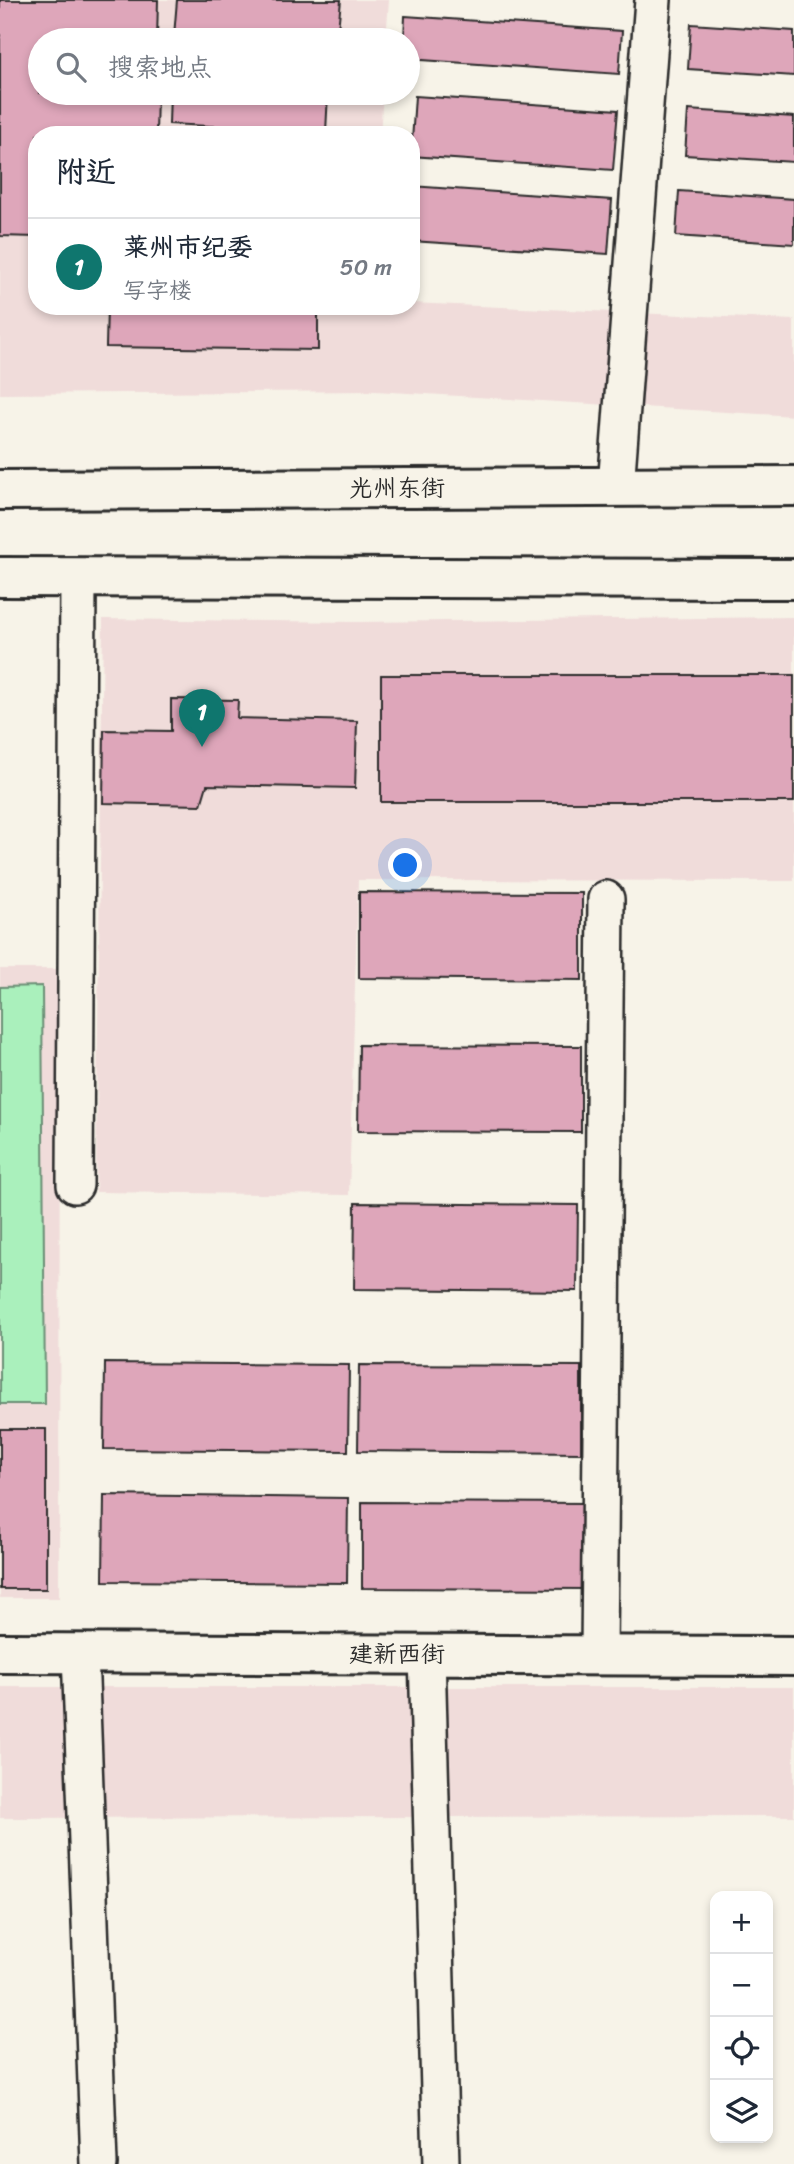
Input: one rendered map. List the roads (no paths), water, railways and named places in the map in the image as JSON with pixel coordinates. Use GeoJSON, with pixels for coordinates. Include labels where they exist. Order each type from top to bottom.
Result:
{"type":"FeatureCollection","features":[{"type":"Feature","properties":{"kind":"main road","name":"光州东街"},"geometry":{"type":"LineString","coordinates":[[0,490],[794,486]]}},
{"type":"Feature","properties":{"kind":"main road"},"geometry":{"type":"LineString","coordinates":[[0,577],[794,579]]}},
{"type":"Feature","properties":{"kind":"main road","name":"建新西街"},"geometry":{"type":"LineString","coordinates":[[0,1653],[794,1656]]}},
{"type":"Feature","properties":{"kind":"street"},"geometry":{"type":"LineString","coordinates":[[616,487],[653,0]]}},
{"type":"Feature","properties":{"kind":"street"},"geometry":{"type":"LineString","coordinates":[[75,1185],[78,578]]}},
{"type":"Feature","properties":{"kind":"street"},"geometry":{"type":"LineString","coordinates":[[599,1654],[606,899]]}},
{"type":"Feature","properties":{"kind":"street"},"geometry":{"type":"LineString","coordinates":[[80,1653],[99,2164]]}},
{"type":"Feature","properties":{"kind":"street"},"geometry":{"type":"LineString","coordinates":[[427,1654],[441,2164]]}},
{"type":"Feature","properties":{"kind":"place","name":"莱州市纪委"},"geometry":{"type":"Point","coordinates":[202,747]}}]}
